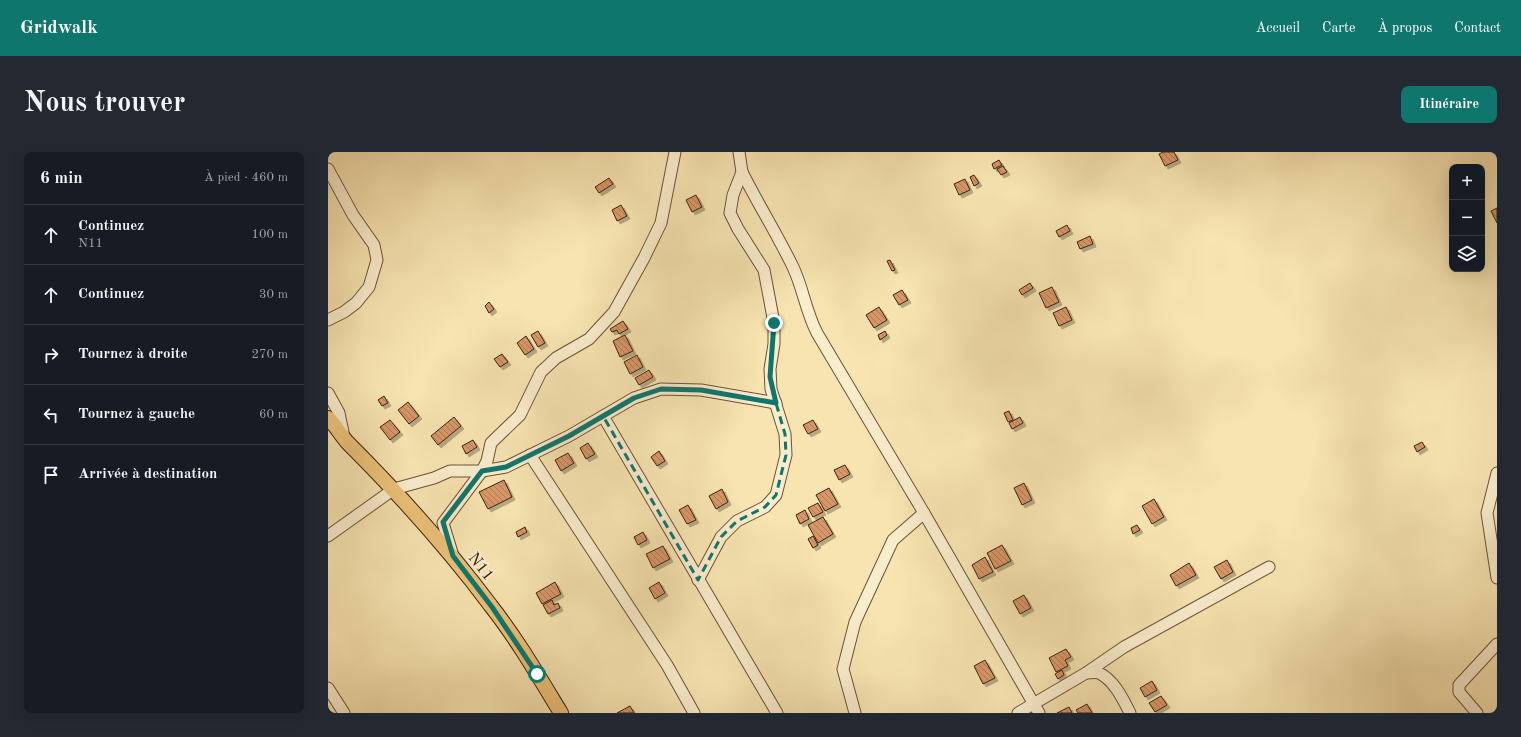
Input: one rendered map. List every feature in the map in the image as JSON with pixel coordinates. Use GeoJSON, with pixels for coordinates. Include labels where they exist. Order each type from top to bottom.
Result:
{"type":"FeatureCollection","features":[{"type":"Feature","properties":{"kind":"main road","name":"N11"},"geometry":{"type":"LineString","coordinates":[[328,418],[338,427],[345,440],[394,489],[453,556],[492,607],[560,713]]}},
{"type":"Feature","properties":{"kind":"street"},"geometry":{"type":"LineString","coordinates":[[453,556],[443,522],[482,471],[487,461],[491,444],[520,415],[541,372],[556,358],[589,339],[614,312],[644,258],[661,222],[675,152]]}},
{"type":"Feature","properties":{"kind":"street"},"geometry":{"type":"LineString","coordinates":[[739,152],[742,172],[755,199],[772,225],[794,269],[809,318],[1037,708]]}},
{"type":"Feature","properties":{"kind":"street"},"geometry":{"type":"LineString","coordinates":[[328,169],[353,215],[374,245],[377,260],[369,287],[356,302],[344,312],[328,320]]}},
{"type":"Feature","properties":{"kind":"street"},"geometry":{"type":"LineString","coordinates":[[698,580],[721,537],[737,521],[765,507],[776,495],[786,455],[785,434],[770,377],[774,323],[764,270],[738,229],[730,213],[733,195],[742,172]]}},
{"type":"Feature","properties":{"kind":"street"},"geometry":{"type":"LineString","coordinates":[[328,536],[394,489],[434,478],[450,471],[482,471],[506,467],[569,436],[634,398],[661,389],[701,390],[776,403]]}},
{"type":"Feature","properties":{"kind":"street"},"geometry":{"type":"LineString","coordinates":[[328,393],[339,413],[345,440]]}},
{"type":"Feature","properties":{"kind":"street"},"geometry":{"type":"LineString","coordinates":[[603,416],[777,713]]}},
{"type":"Feature","properties":{"kind":"street"},"geometry":{"type":"LineString","coordinates":[[530,455],[667,666],[694,713]]}},
{"type":"Feature","properties":{"kind":"street"},"geometry":{"type":"LineString","coordinates":[[1497,473],[1487,513],[1497,578]]}},
{"type":"Feature","properties":{"kind":"street"},"geometry":{"type":"LineString","coordinates":[[855,713],[843,669],[855,622],[893,540],[924,513]]}},
{"type":"Feature","properties":{"kind":"street"},"geometry":{"type":"LineString","coordinates":[[1018,713],[1037,708],[1124,647],[1269,567]]}},
{"type":"Feature","properties":{"kind":"street"},"geometry":{"type":"LineString","coordinates":[[1478,713],[1459,692],[1459,685],[1497,644]]}},
{"type":"Feature","properties":{"kind":"street"},"geometry":{"type":"LineString","coordinates":[[1086,673],[1098,673],[1105,678],[1120,693],[1130,713]]}},
{"type":"Feature","properties":{"kind":"street"},"geometry":{"type":"LineString","coordinates":[[328,688],[344,713]]}},
{"type":"Feature","properties":{"kind":"highlighted area"},"geometry":{"type":"Polygon","coordinates":[[[661,389],[701,390],[776,403],[785,434],[786,455],[776,495],[765,507],[737,521],[721,537],[698,580],[603,416],[634,398],[661,389]]]}},
{"type":"Feature","properties":{"kind":"building"},"geometry":{"type":"Polygon","coordinates":[[[1163,152],[1174,152],[1178,160],[1165,166],[1159,154],[1163,152]]]}},
{"type":"Feature","properties":{"kind":"building"},"geometry":{"type":"Polygon","coordinates":[[[999,160],[1002,165],[994,169],[992,164],[999,160]]]}},
{"type":"Feature","properties":{"kind":"building"},"geometry":{"type":"Polygon","coordinates":[[[1003,166],[1007,172],[1001,175],[997,169],[1003,166]]]}},
{"type":"Feature","properties":{"kind":"building"},"geometry":{"type":"Polygon","coordinates":[[[974,175],[979,183],[974,186],[970,177],[974,175]]]}},
{"type":"Feature","properties":{"kind":"building"},"geometry":{"type":"Polygon","coordinates":[[[609,178],[613,184],[599,193],[595,187],[609,178]]]}},
{"type":"Feature","properties":{"kind":"building"},"geometry":{"type":"Polygon","coordinates":[[[965,179],[970,190],[959,195],[954,184],[965,179]]]}},
{"type":"Feature","properties":{"kind":"building"},"geometry":{"type":"Polygon","coordinates":[[[696,195],[702,207],[692,212],[686,200],[696,195]]]}},
{"type":"Feature","properties":{"kind":"building"},"geometry":{"type":"Polygon","coordinates":[[[621,205],[627,216],[617,221],[612,210],[621,205]]]}},
{"type":"Feature","properties":{"kind":"building"},"geometry":{"type":"Polygon","coordinates":[[[1497,208],[1497,223],[1491,211],[1497,208]]]}},
{"type":"Feature","properties":{"kind":"building"},"geometry":{"type":"Polygon","coordinates":[[[1067,225],[1070,231],[1059,237],[1056,231],[1067,225]]]}},
{"type":"Feature","properties":{"kind":"building"},"geometry":{"type":"Polygon","coordinates":[[[1090,236],[1093,244],[1080,249],[1077,242],[1090,236]]]}},
{"type":"Feature","properties":{"kind":"building"},"geometry":{"type":"Polygon","coordinates":[[[890,260],[895,270],[892,271],[887,261],[890,260]]]}},
{"type":"Feature","properties":{"kind":"building"},"geometry":{"type":"Polygon","coordinates":[[[1030,283],[1033,288],[1022,295],[1019,290],[1030,283]]]}},
{"type":"Feature","properties":{"kind":"building"},"geometry":{"type":"Polygon","coordinates":[[[1052,287],[1059,302],[1046,308],[1039,293],[1052,287]]]}},
{"type":"Feature","properties":{"kind":"building"},"geometry":{"type":"Polygon","coordinates":[[[902,290],[908,300],[899,305],[893,295],[902,290]]]}},
{"type":"Feature","properties":{"kind":"building"},"geometry":{"type":"Polygon","coordinates":[[[489,302],[494,309],[489,313],[485,306],[489,302]]]}},
{"type":"Feature","properties":{"kind":"building"},"geometry":{"type":"Polygon","coordinates":[[[879,307],[887,320],[874,328],[866,315],[879,307]]]}},
{"type":"Feature","properties":{"kind":"building"},"geometry":{"type":"Polygon","coordinates":[[[1066,307],[1072,320],[1059,326],[1053,313],[1066,307]]]}},
{"type":"Feature","properties":{"kind":"building"},"geometry":{"type":"Polygon","coordinates":[[[623,321],[628,329],[619,334],[617,330],[612,332],[610,329],[623,321]]]}},
{"type":"Feature","properties":{"kind":"building"},"geometry":{"type":"Polygon","coordinates":[[[538,331],[545,343],[538,347],[531,335],[538,331]]]}},
{"type":"Feature","properties":{"kind":"building"},"geometry":{"type":"Polygon","coordinates":[[[885,331],[887,335],[880,340],[878,335],[885,331]]]}},
{"type":"Feature","properties":{"kind":"building"},"geometry":{"type":"Polygon","coordinates":[[[625,335],[633,351],[620,357],[613,341],[625,335]]]}},
{"type":"Feature","properties":{"kind":"building"},"geometry":{"type":"Polygon","coordinates":[[[526,336],[534,349],[525,355],[517,343],[526,336]]]}},
{"type":"Feature","properties":{"kind":"building"},"geometry":{"type":"Polygon","coordinates":[[[502,354],[508,362],[500,367],[494,359],[502,354]]]}},
{"type":"Feature","properties":{"kind":"building"},"geometry":{"type":"Polygon","coordinates":[[[637,355],[643,367],[630,374],[624,362],[637,355]]]}},
{"type":"Feature","properties":{"kind":"building"},"geometry":{"type":"Polygon","coordinates":[[[649,370],[653,377],[639,385],[635,378],[649,370]]]}},
{"type":"Feature","properties":{"kind":"building"},"geometry":{"type":"Polygon","coordinates":[[[384,396],[388,403],[382,406],[378,400],[384,396]]]}},
{"type":"Feature","properties":{"kind":"building"},"geometry":{"type":"Polygon","coordinates":[[[408,402],[419,416],[409,424],[398,410],[408,402]]]}},
{"type":"Feature","properties":{"kind":"building"},"geometry":{"type":"Polygon","coordinates":[[[1009,411],[1013,420],[1008,422],[1004,413],[1009,411]]]}},
{"type":"Feature","properties":{"kind":"building"},"geometry":{"type":"Polygon","coordinates":[[[454,417],[461,426],[438,445],[431,436],[454,417]]]}},
{"type":"Feature","properties":{"kind":"building"},"geometry":{"type":"Polygon","coordinates":[[[1020,417],[1023,423],[1012,429],[1009,423],[1020,417]]]}},
{"type":"Feature","properties":{"kind":"building"},"geometry":{"type":"Polygon","coordinates":[[[390,420],[400,432],[390,440],[380,427],[390,420]]]}},
{"type":"Feature","properties":{"kind":"building"},"geometry":{"type":"Polygon","coordinates":[[[813,420],[818,429],[808,434],[803,425],[813,420]]]}},
{"type":"Feature","properties":{"kind":"building"},"geometry":{"type":"Polygon","coordinates":[[[473,440],[477,447],[466,454],[462,446],[473,440]]]}},
{"type":"Feature","properties":{"kind":"building"},"geometry":{"type":"Polygon","coordinates":[[[1422,442],[1425,447],[1417,452],[1414,446],[1422,442]]]}},
{"type":"Feature","properties":{"kind":"building"},"geometry":{"type":"Polygon","coordinates":[[[588,443],[595,454],[586,459],[580,448],[588,443]]]}},
{"type":"Feature","properties":{"kind":"building"},"geometry":{"type":"Polygon","coordinates":[[[659,451],[665,461],[657,466],[651,457],[659,451]]]}},
{"type":"Feature","properties":{"kind":"building"},"geometry":{"type":"Polygon","coordinates":[[[568,453],[574,463],[561,471],[555,460],[568,453]]]}},
{"type":"Feature","properties":{"kind":"building"},"geometry":{"type":"Polygon","coordinates":[[[845,465],[850,474],[839,480],[834,470],[845,465]]]}},
{"type":"Feature","properties":{"kind":"building"},"geometry":{"type":"Polygon","coordinates":[[[504,480],[512,497],[488,509],[479,492],[504,480]]]}},
{"type":"Feature","properties":{"kind":"building"},"geometry":{"type":"Polygon","coordinates":[[[1024,483],[1032,500],[1022,505],[1014,488],[1024,483]]]}},
{"type":"Feature","properties":{"kind":"building"},"geometry":{"type":"Polygon","coordinates":[[[829,488],[838,504],[825,511],[816,495],[829,488]]]}},
{"type":"Feature","properties":{"kind":"building"},"geometry":{"type":"Polygon","coordinates":[[[722,489],[728,502],[716,509],[709,496],[722,489]]]}},
{"type":"Feature","properties":{"kind":"building"},"geometry":{"type":"Polygon","coordinates":[[[1154,499],[1164,517],[1152,524],[1142,506],[1154,499]]]}},
{"type":"Feature","properties":{"kind":"building"},"geometry":{"type":"Polygon","coordinates":[[[818,503],[823,512],[813,517],[808,508],[818,503]]]}},
{"type":"Feature","properties":{"kind":"building"},"geometry":{"type":"Polygon","coordinates":[[[688,505],[696,520],[687,524],[679,510],[688,505]]]}},
{"type":"Feature","properties":{"kind":"building"},"geometry":{"type":"Polygon","coordinates":[[[805,510],[809,519],[800,524],[796,515],[805,510]]]}},
{"type":"Feature","properties":{"kind":"building"},"geometry":{"type":"Polygon","coordinates":[[[823,517],[833,534],[818,543],[808,525],[823,517]]]}},
{"type":"Feature","properties":{"kind":"building"},"geometry":{"type":"Polygon","coordinates":[[[1137,525],[1140,530],[1133,534],[1131,528],[1137,525]]]}},
{"type":"Feature","properties":{"kind":"building"},"geometry":{"type":"Polygon","coordinates":[[[525,527],[527,532],[518,537],[516,532],[525,527]]]}},
{"type":"Feature","properties":{"kind":"building"},"geometry":{"type":"Polygon","coordinates":[[[643,532],[647,540],[638,545],[634,537],[643,532]]]}},
{"type":"Feature","properties":{"kind":"building"},"geometry":{"type":"Polygon","coordinates":[[[813,536],[818,545],[813,548],[808,539],[813,536]]]}},
{"type":"Feature","properties":{"kind":"building"},"geometry":{"type":"Polygon","coordinates":[[[1002,545],[1011,561],[995,569],[987,553],[1002,545]]]}},
{"type":"Feature","properties":{"kind":"building"},"geometry":{"type":"Polygon","coordinates":[[[663,546],[670,559],[653,568],[646,554],[663,546]]]}},
{"type":"Feature","properties":{"kind":"building"},"geometry":{"type":"Polygon","coordinates":[[[985,557],[993,572],[979,579],[972,565],[985,557]]]}},
{"type":"Feature","properties":{"kind":"building"},"geometry":{"type":"Polygon","coordinates":[[[1227,560],[1233,572],[1221,579],[1214,567],[1227,560]]]}},
{"type":"Feature","properties":{"kind":"building"},"geometry":{"type":"Polygon","coordinates":[[[1189,563],[1196,575],[1176,586],[1170,575],[1189,563]]]}},
{"type":"Feature","properties":{"kind":"building"},"geometry":{"type":"Polygon","coordinates":[[[555,582],[561,594],[542,604],[536,593],[555,582]]]}},
{"type":"Feature","properties":{"kind":"building"},"geometry":{"type":"Polygon","coordinates":[[[659,582],[665,593],[655,599],[649,588],[659,582]]]}},
{"type":"Feature","properties":{"kind":"building"},"geometry":{"type":"Polygon","coordinates":[[[1024,595],[1031,608],[1020,614],[1013,601],[1024,595]]]}},
{"type":"Feature","properties":{"kind":"building"},"geometry":{"type":"Polygon","coordinates":[[[552,600],[554,605],[558,603],[560,608],[548,614],[543,605],[552,600]]]}},
{"type":"Feature","properties":{"kind":"building"},"geometry":{"type":"Polygon","coordinates":[[[1066,649],[1071,657],[1065,660],[1068,666],[1056,672],[1049,658],[1066,649]]]}},
{"type":"Feature","properties":{"kind":"building"},"geometry":{"type":"Polygon","coordinates":[[[985,660],[995,678],[983,684],[974,666],[985,660]]]}},
{"type":"Feature","properties":{"kind":"building"},"geometry":{"type":"Polygon","coordinates":[[[1062,670],[1064,675],[1058,679],[1055,674],[1062,670]]]}},
{"type":"Feature","properties":{"kind":"building"},"geometry":{"type":"Polygon","coordinates":[[[1152,681],[1157,690],[1145,697],[1140,688],[1152,681]]]}},
{"type":"Feature","properties":{"kind":"building"},"geometry":{"type":"Polygon","coordinates":[[[1161,696],[1167,705],[1155,712],[1149,703],[1161,696]]]}},
{"type":"Feature","properties":{"kind":"building"},"geometry":{"type":"Polygon","coordinates":[[[1087,704],[1092,713],[1078,713],[1076,710],[1087,704]]]}},
{"type":"Feature","properties":{"kind":"building"},"geometry":{"type":"Polygon","coordinates":[[[630,706],[634,713],[617,713],[630,706]]]}},
{"type":"Feature","properties":{"kind":"building"},"geometry":{"type":"Polygon","coordinates":[[[1069,707],[1072,713],[1057,713],[1069,707]]]}},
{"type":"Feature","properties":{"kind":"route"},"geometry":{"type":"LineString","coordinates":[[537,674],[492,607],[453,556],[443,522],[482,471],[506,467],[569,436],[634,398],[661,389],[701,390],[776,403],[771,389],[770,377],[774,344],[774,323]]}}]}
